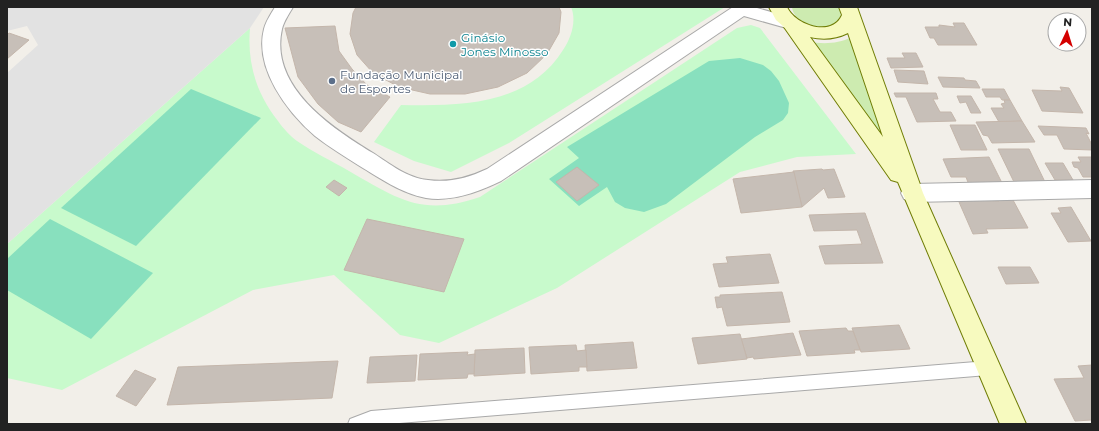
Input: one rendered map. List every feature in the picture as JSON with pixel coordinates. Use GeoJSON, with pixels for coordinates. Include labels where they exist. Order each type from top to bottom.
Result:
{"type":"FeatureCollection","features":[{"type":"Feature","properties":{"kind":"main road"},"geometry":{"type":"LineString","coordinates":[[778,7],[782,16],[790,23],[912,193]]}},
{"type":"Feature","properties":{"kind":"main road"},"geometry":{"type":"LineString","coordinates":[[790,23],[810,32],[832,32],[841,29],[848,24],[850,11]]}},
{"type":"Feature","properties":{"kind":"main road"},"geometry":{"type":"LineString","coordinates":[[850,11],[912,193],[1013,424]]}},
{"type":"Feature","properties":{"kind":"street"},"geometry":{"type":"LineString","coordinates":[[284,7],[273,29],[273,60],[281,80],[294,102],[314,124],[403,182],[415,188],[436,191],[457,190],[477,184],[494,175],[745,8],[790,23]]}},
{"type":"Feature","properties":{"kind":"street"},"geometry":{"type":"LineString","coordinates":[[912,193],[1092,189]]}},
{"type":"Feature","properties":{"kind":"lane"},"geometry":{"type":"LineString","coordinates":[[355,424],[371,418],[988,368]]}},
{"type":"Feature","properties":{"kind":"green space"},"geometry":{"type":"Polygon","coordinates":[[[571,7],[725,7],[509,143],[451,172],[414,161],[374,142],[401,105],[446,105],[469,103],[491,99],[512,92],[531,82],[548,68],[566,45],[571,35],[573,24],[573,12],[571,7]]]}},
{"type":"Feature","properties":{"kind":"green space"},"geometry":{"type":"Polygon","coordinates":[[[792,7],[839,7],[841,16],[837,23],[830,26],[821,27],[802,21],[795,15],[792,7]]]}},
{"type":"Feature","properties":{"kind":"green space"},"geometry":{"type":"Polygon","coordinates":[[[751,25],[760,28],[856,154],[797,157],[740,172],[557,288],[439,343],[400,335],[334,275],[253,290],[62,390],[7,378],[7,244],[250,28],[250,53],[259,88],[270,110],[292,137],[316,153],[397,197],[426,205],[442,205],[460,203],[480,197],[737,28],[751,25]]]}},
{"type":"Feature","properties":{"kind":"green space"},"geometry":{"type":"Polygon","coordinates":[[[852,37],[894,154],[809,42],[831,43],[852,37]]]}},
{"type":"Feature","properties":{"kind":"green space"},"geometry":{"type":"Polygon","coordinates":[[[740,58],[763,65],[771,71],[779,81],[789,103],[788,113],[783,120],[755,137],[666,204],[644,212],[625,208],[615,202],[607,187],[579,206],[549,179],[579,158],[567,147],[709,61],[740,58]]]}},
{"type":"Feature","properties":{"kind":"green space"},"geometry":{"type":"Polygon","coordinates":[[[191,89],[261,118],[136,246],[61,208],[191,89]]]}},
{"type":"Feature","properties":{"kind":"green space"},"geometry":{"type":"Polygon","coordinates":[[[50,219],[153,273],[91,339],[7,290],[7,259],[50,219]]]}},
{"type":"Feature","properties":{"kind":"shaded area"},"geometry":{"type":"Polygon","coordinates":[[[7,7],[264,7],[250,28],[7,244],[7,73],[38,45],[27,26],[7,31],[7,7]]]}},
{"type":"Feature","properties":{"kind":"building","name":"Ginásio Jones Minosso"},"geometry":{"type":"Polygon","coordinates":[[[356,7],[559,7],[561,12],[559,33],[547,54],[527,73],[498,87],[465,94],[430,94],[399,87],[373,73],[357,55],[350,34],[353,13],[356,7]]]}},
{"type":"Feature","properties":{"kind":"building"},"geometry":{"type":"Polygon","coordinates":[[[953,23],[964,23],[977,45],[938,45],[934,38],[930,38],[925,27],[939,27],[939,25],[955,27],[953,23]]]}},
{"type":"Feature","properties":{"kind":"building","name":"Fundação Municipal de Esportes"},"geometry":{"type":"Polygon","coordinates":[[[335,26],[339,51],[352,69],[367,85],[390,97],[361,132],[338,122],[318,104],[298,77],[285,28],[335,26]]]}},
{"type":"Feature","properties":{"kind":"building"},"geometry":{"type":"Polygon","coordinates":[[[9,33],[29,40],[7,59],[7,35],[9,33]]]}},
{"type":"Feature","properties":{"kind":"building"},"geometry":{"type":"Polygon","coordinates":[[[902,53],[916,53],[923,67],[891,68],[887,58],[905,58],[902,53]]]}},
{"type":"Feature","properties":{"kind":"building"},"geometry":{"type":"Polygon","coordinates":[[[894,70],[924,71],[928,84],[898,82],[894,70]]]}},
{"type":"Feature","properties":{"kind":"building"},"geometry":{"type":"Polygon","coordinates":[[[938,77],[964,78],[965,80],[976,81],[980,88],[943,87],[938,77]]]}},
{"type":"Feature","properties":{"kind":"building"},"geometry":{"type":"Polygon","coordinates":[[[1060,87],[1069,88],[1083,113],[1042,111],[1032,90],[1062,91],[1060,87]]]}},
{"type":"Feature","properties":{"kind":"building"},"geometry":{"type":"Polygon","coordinates":[[[982,89],[1004,89],[1010,100],[1002,100],[1000,97],[986,97],[982,89]]]}},
{"type":"Feature","properties":{"kind":"building"},"geometry":{"type":"Polygon","coordinates":[[[894,93],[936,93],[938,99],[933,99],[940,112],[951,112],[956,121],[917,122],[906,97],[896,97],[894,93]]]}},
{"type":"Feature","properties":{"kind":"building"},"geometry":{"type":"Polygon","coordinates":[[[957,96],[971,96],[981,113],[971,113],[966,102],[960,103],[957,96]]]}},
{"type":"Feature","properties":{"kind":"building"},"geometry":{"type":"Polygon","coordinates":[[[1004,100],[1010,100],[1022,121],[999,122],[991,108],[1004,108],[1001,104],[1005,103],[1004,100]]]}},
{"type":"Feature","properties":{"kind":"building"},"geometry":{"type":"Polygon","coordinates":[[[1022,121],[1035,142],[992,143],[988,136],[983,135],[976,122],[1022,121]]]}},
{"type":"Feature","properties":{"kind":"building"},"geometry":{"type":"Polygon","coordinates":[[[950,125],[975,125],[987,150],[961,150],[950,125]]]}},
{"type":"Feature","properties":{"kind":"building"},"geometry":{"type":"Polygon","coordinates":[[[1038,126],[1086,128],[1089,134],[1086,133],[1092,145],[1092,150],[1064,149],[1057,135],[1044,135],[1038,126]]]}},
{"type":"Feature","properties":{"kind":"building"},"geometry":{"type":"Polygon","coordinates":[[[998,149],[1029,149],[1045,182],[1014,182],[998,149]]]}},
{"type":"Feature","properties":{"kind":"building"},"geometry":{"type":"Polygon","coordinates":[[[989,157],[1002,183],[969,185],[966,177],[951,177],[943,159],[989,157]]]}},
{"type":"Feature","properties":{"kind":"building"},"geometry":{"type":"Polygon","coordinates":[[[1078,157],[1092,157],[1092,177],[1083,177],[1078,168],[1074,167],[1072,162],[1081,162],[1078,157]]]}},
{"type":"Feature","properties":{"kind":"building"},"geometry":{"type":"Polygon","coordinates":[[[1045,163],[1063,163],[1073,180],[1055,180],[1045,163]]]}},
{"type":"Feature","properties":{"kind":"building"},"geometry":{"type":"Polygon","coordinates":[[[577,167],[599,185],[577,201],[556,182],[577,167]]]}},
{"type":"Feature","properties":{"kind":"building"},"geometry":{"type":"Polygon","coordinates":[[[834,169],[845,197],[828,198],[824,188],[802,207],[793,171],[834,169]]]}},
{"type":"Feature","properties":{"kind":"building"},"geometry":{"type":"Polygon","coordinates":[[[794,172],[802,207],[741,213],[733,179],[794,172]]]}},
{"type":"Feature","properties":{"kind":"building"},"geometry":{"type":"Polygon","coordinates":[[[334,180],[347,188],[339,196],[326,187],[334,180]]]}},
{"type":"Feature","properties":{"kind":"building"},"geometry":{"type":"Polygon","coordinates":[[[976,200],[1013,200],[1028,228],[986,229],[988,233],[973,234],[959,202],[976,200]]]}},
{"type":"Feature","properties":{"kind":"building"},"geometry":{"type":"Polygon","coordinates":[[[1071,207],[1091,241],[1068,242],[1051,213],[1061,213],[1058,208],[1071,207]]]}},
{"type":"Feature","properties":{"kind":"building"},"geometry":{"type":"Polygon","coordinates":[[[865,213],[883,263],[825,264],[819,246],[862,244],[857,230],[814,231],[809,215],[865,213]]]}},
{"type":"Feature","properties":{"kind":"building"},"geometry":{"type":"Polygon","coordinates":[[[367,219],[464,239],[444,292],[344,270],[367,219]]]}},
{"type":"Feature","properties":{"kind":"building"},"geometry":{"type":"Polygon","coordinates":[[[770,254],[779,283],[719,287],[713,264],[728,263],[726,257],[770,254]]]}},
{"type":"Feature","properties":{"kind":"building"},"geometry":{"type":"Polygon","coordinates":[[[998,267],[1030,267],[1039,283],[1006,284],[998,267]]]}},
{"type":"Feature","properties":{"kind":"building"},"geometry":{"type":"Polygon","coordinates":[[[782,292],[790,322],[727,326],[722,307],[717,308],[715,297],[720,297],[720,295],[782,292]]]}},
{"type":"Feature","properties":{"kind":"building"},"geometry":{"type":"Polygon","coordinates":[[[899,325],[910,349],[861,352],[852,328],[899,325]]]}},
{"type":"Feature","properties":{"kind":"building"},"geometry":{"type":"Polygon","coordinates":[[[846,328],[848,331],[853,331],[860,350],[854,350],[855,353],[807,356],[799,331],[846,328]]]}},
{"type":"Feature","properties":{"kind":"building"},"geometry":{"type":"Polygon","coordinates":[[[793,333],[801,355],[754,359],[753,357],[747,358],[741,339],[793,333]]]}},
{"type":"Feature","properties":{"kind":"building"},"geometry":{"type":"Polygon","coordinates":[[[740,334],[747,359],[698,364],[692,338],[740,334]]]}},
{"type":"Feature","properties":{"kind":"building"},"geometry":{"type":"Polygon","coordinates":[[[633,342],[637,368],[587,371],[585,345],[633,342]]]}},
{"type":"Feature","properties":{"kind":"building"},"geometry":{"type":"Polygon","coordinates":[[[576,345],[577,351],[586,350],[587,367],[579,367],[579,371],[531,374],[529,347],[576,345]]]}},
{"type":"Feature","properties":{"kind":"building"},"geometry":{"type":"Polygon","coordinates":[[[524,348],[525,373],[474,376],[475,350],[524,348]]]}},
{"type":"Feature","properties":{"kind":"building"},"geometry":{"type":"Polygon","coordinates":[[[468,352],[467,355],[475,354],[474,374],[468,374],[467,378],[418,380],[420,354],[468,352]]]}},
{"type":"Feature","properties":{"kind":"building"},"geometry":{"type":"Polygon","coordinates":[[[417,355],[415,381],[367,383],[370,357],[417,355]]]}},
{"type":"Feature","properties":{"kind":"building"},"geometry":{"type":"Polygon","coordinates":[[[338,361],[332,398],[167,405],[178,367],[338,361]]]}},
{"type":"Feature","properties":{"kind":"building"},"geometry":{"type":"Polygon","coordinates":[[[1092,365],[1092,420],[1075,421],[1054,379],[1084,378],[1078,366],[1092,365]]]}},
{"type":"Feature","properties":{"kind":"building"},"geometry":{"type":"Polygon","coordinates":[[[135,370],[156,379],[136,406],[116,396],[135,370]]]}},
{"type":"Feature","properties":{"kind":"place","name":"Ginásio Jones Minosso"},"geometry":{"type":"Point","coordinates":[453,44]}},
{"type":"Feature","properties":{"kind":"place","name":"Fundação Municipal de Esportes"},"geometry":{"type":"Point","coordinates":[332,81]}}]}
